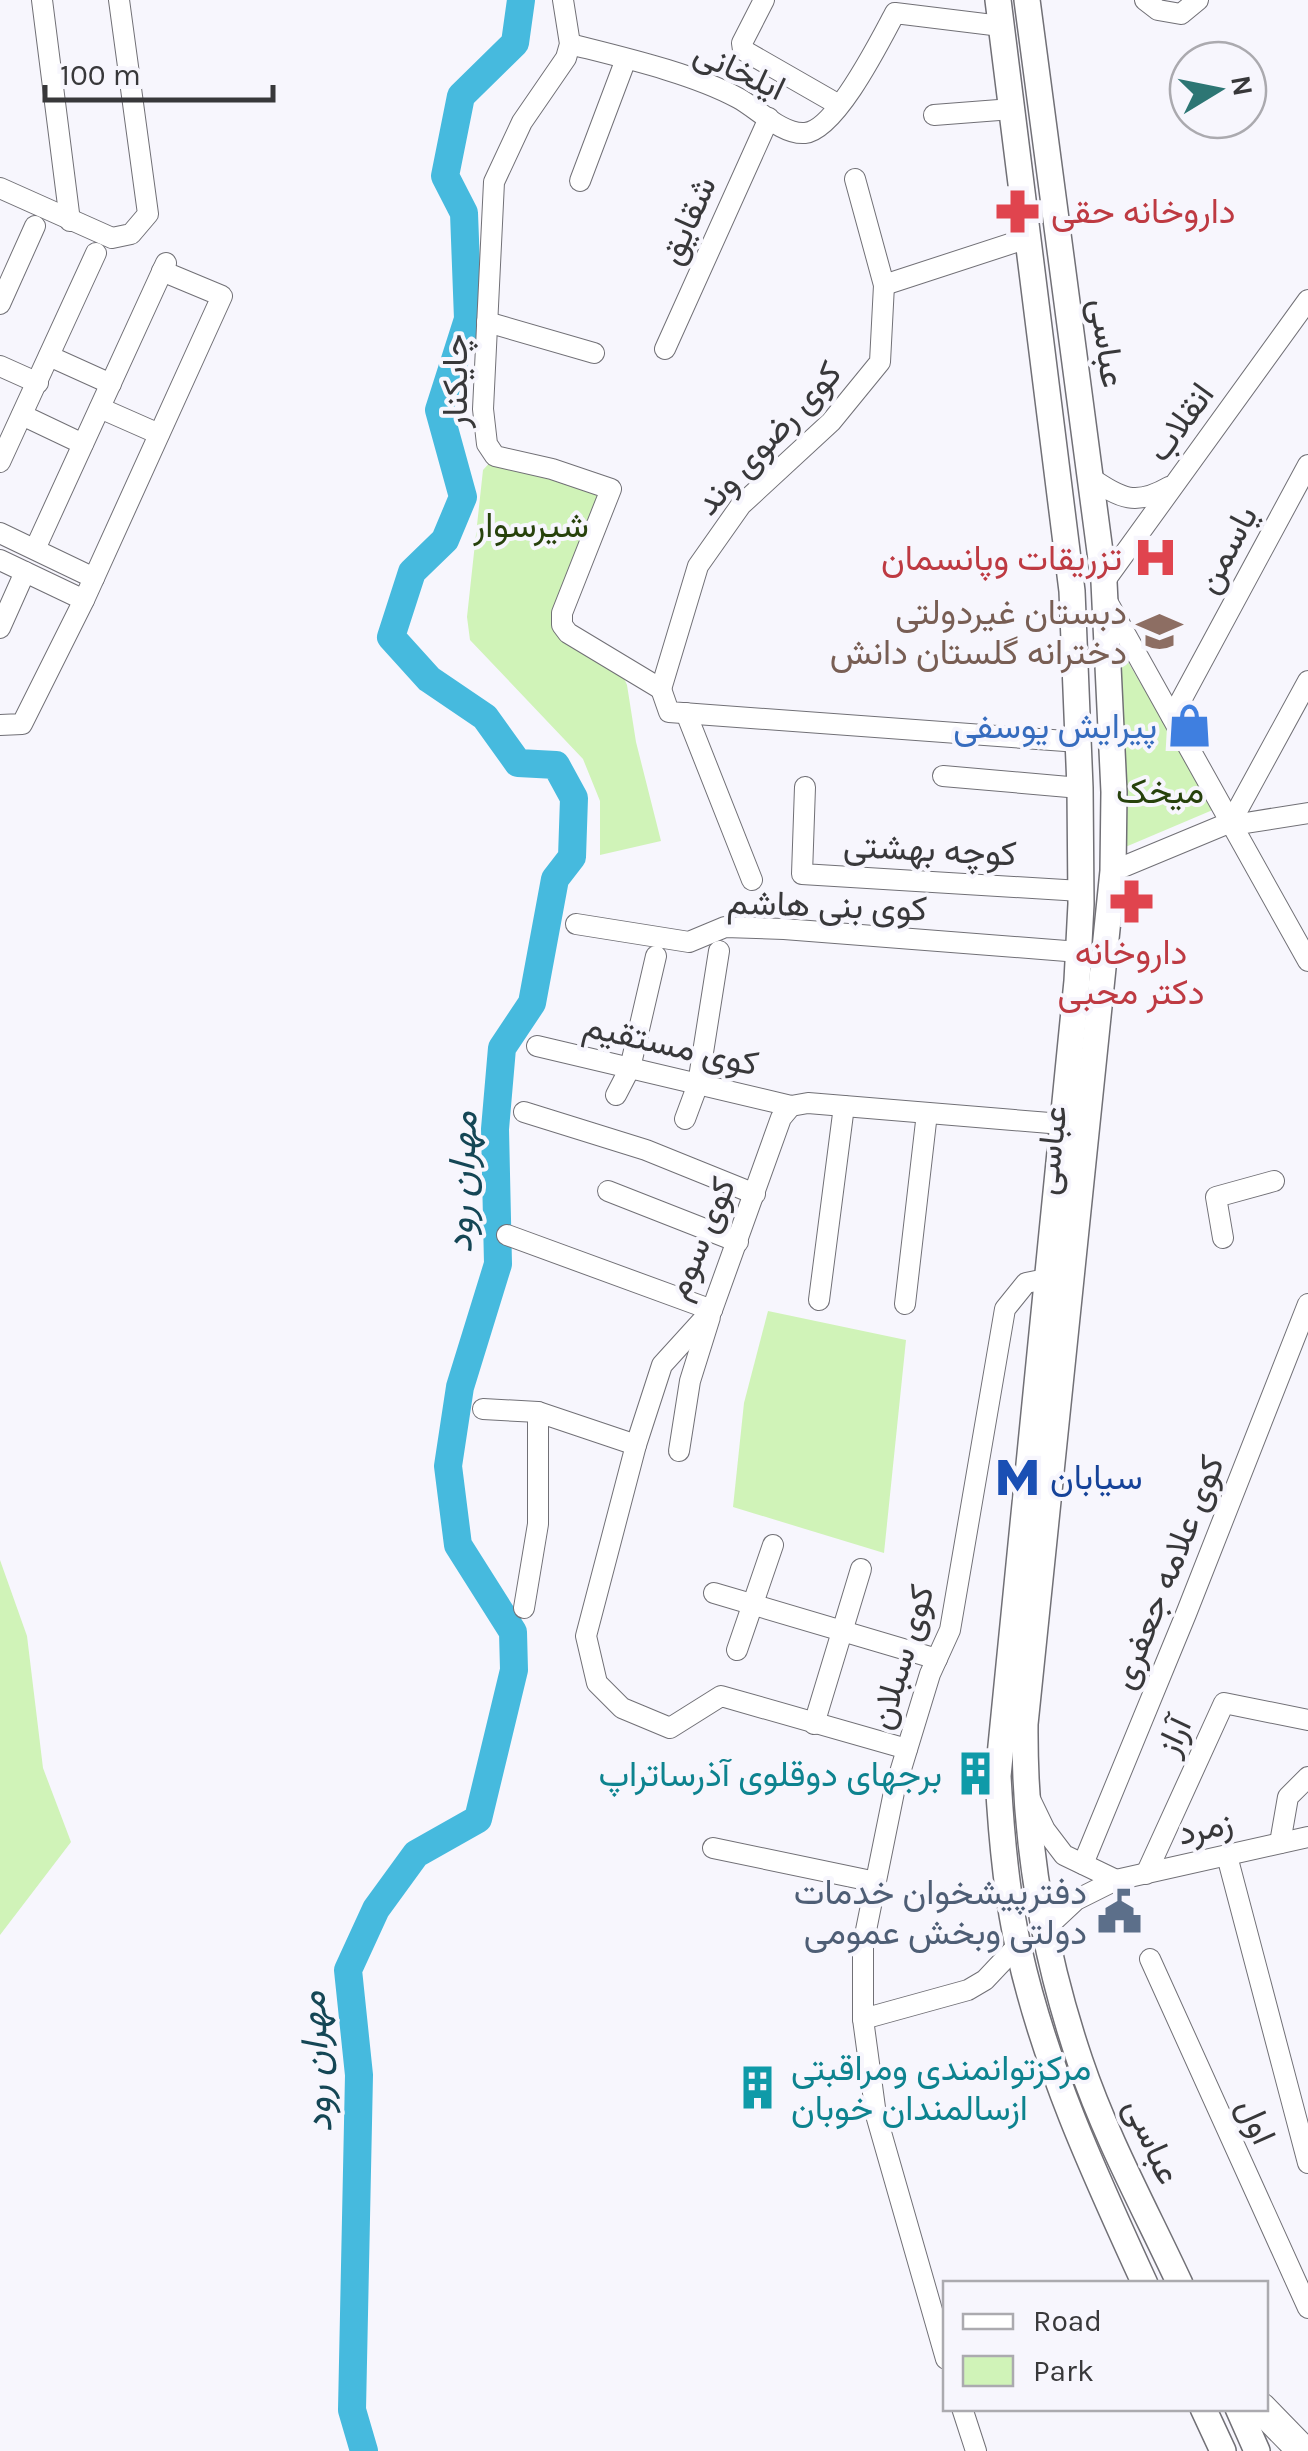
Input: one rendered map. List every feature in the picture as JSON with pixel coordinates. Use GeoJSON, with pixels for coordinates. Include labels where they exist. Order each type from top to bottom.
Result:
{"type":"FeatureCollection","features":[{"type":"Feature","properties":{"kind":"highway"},"geometry":{"type":"LineString","coordinates":[[1264,2411],[1304,2451]]}},
{"type":"Feature","properties":{"kind":"main road","name":"عباسى"},"geometry":{"type":"LineString","coordinates":[[1028,0],[1105,590],[1114,792],[1113,871],[1084,1040],[1034,1516],[998,1776],[1018,1945],[1058,2082],[1087,2157],[1144,2281]]}},
{"type":"Feature","properties":{"kind":"main road","name":"عباسى"},"geometry":{"type":"LineString","coordinates":[[1000,13],[1072,591],[1080,788],[1078,952],[1084,1040],[1062,1124],[1046,1279],[1024,1788],[1031,1856],[1045,1929],[1081,2064],[1179,2281]]}},
{"type":"Feature","properties":{"kind":"main road"},"geometry":{"type":"LineString","coordinates":[[1204,2411],[1223,2451]]}},
{"type":"Feature","properties":{"kind":"main road"},"geometry":{"type":"LineString","coordinates":[[1239,2411],[1257,2451]]}},
{"type":"Feature","properties":{"kind":"street"},"geometry":{"type":"LineString","coordinates":[[42,0],[70,221]]}},
{"type":"Feature","properties":{"kind":"street"},"geometry":{"type":"LineString","coordinates":[[0,188],[112,238],[131,234],[148,214],[119,0]]}},
{"type":"Feature","properties":{"kind":"street"},"geometry":{"type":"LineString","coordinates":[[564,0],[570,44]]}},
{"type":"Feature","properties":{"kind":"street"},"geometry":{"type":"LineString","coordinates":[[764,0],[742,42],[743,50],[840,105]]}},
{"type":"Feature","properties":{"kind":"street"},"geometry":{"type":"LineString","coordinates":[[1145,0],[1158,10],[1181,14],[1198,0]]}},
{"type":"Feature","properties":{"kind":"street","name":"ایلخانی"},"geometry":{"type":"LineString","coordinates":[[570,44],[626,58],[737,97],[794,132],[807,133],[818,128],[840,105],[864,71],[895,13],[1000,13]]}},
{"type":"Feature","properties":{"kind":"street","name":"چایکنار"},"geometry":{"type":"LineString","coordinates":[[570,44],[558,71],[522,122],[494,182],[484,409],[490,452],[611,489],[562,613],[562,624],[568,633],[661,689]]}},
{"type":"Feature","properties":{"kind":"street"},"geometry":{"type":"LineString","coordinates":[[580,181],[626,58]]}},
{"type":"Feature","properties":{"kind":"street"},"geometry":{"type":"LineString","coordinates":[[934,115],[1012,108]]}},
{"type":"Feature","properties":{"kind":"street","name":"شقایق"},"geometry":{"type":"LineString","coordinates":[[665,349],[769,118]]}},
{"type":"Feature","properties":{"kind":"street","name":"کوی رضوی وند"},"geometry":{"type":"LineString","coordinates":[[661,689],[698,566],[741,505],[831,422],[880,362],[884,284],[855,179]]}},
{"type":"Feature","properties":{"kind":"street"},"geometry":{"type":"LineString","coordinates":[[0,304],[35,226]]}},
{"type":"Feature","properties":{"kind":"street"},"geometry":{"type":"LineString","coordinates":[[884,284],[1028,238]]}},
{"type":"Feature","properties":{"kind":"street"},"geometry":{"type":"LineString","coordinates":[[0,462],[96,254]]}},
{"type":"Feature","properties":{"kind":"street"},"geometry":{"type":"LineString","coordinates":[[0,724],[22,724],[84,600],[222,296],[164,267],[35,549]]}},
{"type":"Feature","properties":{"kind":"street","name":"انقلاب"},"geometry":{"type":"LineString","coordinates":[[1105,590],[1175,484],[1308,300]]}},
{"type":"Feature","properties":{"kind":"street"},"geometry":{"type":"LineString","coordinates":[[487,322],[594,353]]}},
{"type":"Feature","properties":{"kind":"street"},"geometry":{"type":"LineString","coordinates":[[49,356],[111,384]]}},
{"type":"Feature","properties":{"kind":"street"},"geometry":{"type":"LineString","coordinates":[[0,366],[38,384]]}},
{"type":"Feature","properties":{"kind":"street"},"geometry":{"type":"LineString","coordinates":[[100,408],[159,434]]}},
{"type":"Feature","properties":{"kind":"street"},"geometry":{"type":"LineString","coordinates":[[22,415],[83,444]]}},
{"type":"Feature","properties":{"kind":"street","name":"یاسمن"},"geometry":{"type":"LineString","coordinates":[[1172,717],[1308,465]]}},
{"type":"Feature","properties":{"kind":"street"},"geometry":{"type":"LineString","coordinates":[[1091,478],[1127,498],[1148,499],[1175,484]]}},
{"type":"Feature","properties":{"kind":"street"},"geometry":{"type":"LineString","coordinates":[[0,532],[94,578]]}},
{"type":"Feature","properties":{"kind":"street"},"geometry":{"type":"LineString","coordinates":[[0,560],[84,600]]}},
{"type":"Feature","properties":{"kind":"street"},"geometry":{"type":"LineString","coordinates":[[0,628],[25,572]]}},
{"type":"Feature","properties":{"kind":"street"},"geometry":{"type":"LineString","coordinates":[[1105,590],[1308,962]]}},
{"type":"Feature","properties":{"kind":"street"},"geometry":{"type":"LineString","coordinates":[[1232,824],[1308,681]]}},
{"type":"Feature","properties":{"kind":"street"},"geometry":{"type":"LineString","coordinates":[[661,689],[669,712],[1079,742]]}},
{"type":"Feature","properties":{"kind":"street"},"geometry":{"type":"LineString","coordinates":[[686,713],[752,880]]}},
{"type":"Feature","properties":{"kind":"street"},"geometry":{"type":"LineString","coordinates":[[942,776],[1080,788]]}},
{"type":"Feature","properties":{"kind":"street","name":"کوچه بهشتی"},"geometry":{"type":"LineString","coordinates":[[805,787],[802,874],[1081,890]]}},
{"type":"Feature","properties":{"kind":"street"},"geometry":{"type":"LineString","coordinates":[[1113,871],[1232,824],[1308,813]]}},
{"type":"Feature","properties":{"kind":"street","name":"کوی بنی هاشم"},"geometry":{"type":"LineString","coordinates":[[576,924],[688,942],[725,928],[784,929],[1078,952]]}},
{"type":"Feature","properties":{"kind":"street"},"geometry":{"type":"LineString","coordinates":[[684,1120],[698,1084],[719,951]]}},
{"type":"Feature","properties":{"kind":"street"},"geometry":{"type":"LineString","coordinates":[[616,1095],[630,1068],[656,956]]}},
{"type":"Feature","properties":{"kind":"street","name":"کوی مستقیم"},"geometry":{"type":"LineString","coordinates":[[537,1046],[791,1106],[808,1102],[1062,1124]]}},
{"type":"Feature","properties":{"kind":"street","name":"کوی سوم"},"geometry":{"type":"LineString","coordinates":[[791,1106],[781,1118],[712,1310],[662,1366],[636,1444],[586,1636],[597,1683],[622,1708],[670,1728],[721,1696],[814,1724]]}},
{"type":"Feature","properties":{"kind":"street"},"geometry":{"type":"LineString","coordinates":[[819,1300],[844,1106]]}},
{"type":"Feature","properties":{"kind":"street"},"geometry":{"type":"LineString","coordinates":[[524,1112],[646,1150],[755,1194]]}},
{"type":"Feature","properties":{"kind":"street"},"geometry":{"type":"LineString","coordinates":[[905,1304],[926,1113]]}},
{"type":"Feature","properties":{"kind":"street"},"geometry":{"type":"LineString","coordinates":[[1223,1238],[1216,1196],[1274,1181]]}},
{"type":"Feature","properties":{"kind":"street"},"geometry":{"type":"LineString","coordinates":[[608,1191],[738,1242]]}},
{"type":"Feature","properties":{"kind":"street"},"geometry":{"type":"LineString","coordinates":[[507,1235],[712,1310],[690,1381],[678,1451]]}},
{"type":"Feature","properties":{"kind":"street","name":"کوی سبلان"},"geometry":{"type":"LineString","coordinates":[[943,2349],[876,2115],[863,2018],[863,1945],[894,1792],[950,1630],[1005,1309],[1026,1283],[1046,1279]]}},
{"type":"Feature","properties":{"kind":"street","name":"کوی علامه جعفری"},"geometry":{"type":"LineString","coordinates":[[1082,1864],[1298,1358],[1308,1304]]}},
{"type":"Feature","properties":{"kind":"street"},"geometry":{"type":"LineString","coordinates":[[482,1408],[538,1412],[636,1444]]}},
{"type":"Feature","properties":{"kind":"street"},"geometry":{"type":"LineString","coordinates":[[524,1608],[538,1524],[538,1412]]}},
{"type":"Feature","properties":{"kind":"street"},"geometry":{"type":"LineString","coordinates":[[736,1650],[773,1546]]}},
{"type":"Feature","properties":{"kind":"street"},"geometry":{"type":"LineString","coordinates":[[862,1569],[814,1724],[907,1749]]}},
{"type":"Feature","properties":{"kind":"street"},"geometry":{"type":"LineString","coordinates":[[714,1593],[937,1659]]}},
{"type":"Feature","properties":{"kind":"street","name":"آراز"},"geometry":{"type":"LineString","coordinates":[[1146,1874],[1224,1704],[1308,1720]]}},
{"type":"Feature","properties":{"kind":"street"},"geometry":{"type":"LineString","coordinates":[[1280,1843],[1288,1797],[1308,1777]]}},
{"type":"Feature","properties":{"kind":"street"},"geometry":{"type":"LineString","coordinates":[[1024,1788],[1045,1830],[1064,1855],[1116,1880]]}},
{"type":"Feature","properties":{"kind":"street","name":"زمرد"},"geometry":{"type":"LineString","coordinates":[[1045,1929],[1076,1900],[1116,1880],[1308,1837]]}},
{"type":"Feature","properties":{"kind":"street"},"geometry":{"type":"LineString","coordinates":[[713,1848],[876,1882]]}},
{"type":"Feature","properties":{"kind":"street"},"geometry":{"type":"LineString","coordinates":[[1226,1856],[1308,2163]]}},
{"type":"Feature","properties":{"kind":"street"},"geometry":{"type":"LineString","coordinates":[[863,2018],[968,1990],[985,1980],[1018,1945]]}},
{"type":"Feature","properties":{"kind":"street","name":"اول"},"geometry":{"type":"LineString","coordinates":[[1150,1959],[1308,2308]]}},
{"type":"Feature","properties":{"kind":"street"},"geometry":{"type":"LineString","coordinates":[[963,2411],[976,2451]]}},
{"type":"Feature","properties":{"kind":"green space","name":"شیرسوار"},"geometry":{"type":"Polygon","coordinates":[[[493,459],[600,491],[553,623],[618,665],[627,685],[636,742],[661,841],[600,855],[600,801],[583,759],[470,640],[467,617],[483,470],[493,459]]]}},
{"type":"Feature","properties":{"kind":"green space","name":"میخک"},"geometry":{"type":"Polygon","coordinates":[[[1121,650],[1215,809],[1123,848],[1121,650]]]}},
{"type":"Feature","properties":{"kind":"green space"},"geometry":{"type":"Polygon","coordinates":[[[768,1311],[906,1340],[884,1553],[733,1507],[744,1403],[768,1311]]]}},
{"type":"Feature","properties":{"kind":"green space"},"geometry":{"type":"Polygon","coordinates":[[[0,1560],[27,1636],[43,1768],[71,1842],[0,1935],[0,1560]]]}},
{"type":"Feature","properties":{"kind":"waterway","name":"مهران رود"},"geometry":{"type":"LineString","coordinates":[[364,2451],[352,2410],[359,2075],[348,1970],[376,1909],[416,1854],[478,1819],[514,1670],[513,1632],[458,1545],[448,1466],[460,1387],[498,1264],[495,1129],[502,1048],[532,1003],[555,879],[572,857],[574,798],[556,765],[518,763],[485,717],[429,679],[391,637],[412,572],[445,540],[463,497],[439,410],[468,319],[464,213],[445,176],[461,96],[515,43],[521,0]]}},
{"type":"Feature","properties":{"kind":"place","name":"داروخانه حقی"},"geometry":{"type":"Point","coordinates":[1018,211]}},
{"type":"Feature","properties":{"kind":"place","name":"تزریقات وپانسمان"},"geometry":{"type":"Point","coordinates":[1155,558]}},
{"type":"Feature","properties":{"kind":"place","name":"دبستان غیردولتی دخترانه گلستان دانش"},"geometry":{"type":"Point","coordinates":[1160,632]}},
{"type":"Feature","properties":{"kind":"place","name":"پیرایش یوسفی"},"geometry":{"type":"Point","coordinates":[1190,726]}},
{"type":"Feature","properties":{"kind":"place","name":"داروخانه دکتر محبی"},"geometry":{"type":"Point","coordinates":[1131,902]}},
{"type":"Feature","properties":{"kind":"place","name":"سیابان"},"geometry":{"type":"Point","coordinates":[1017,1477]}},
{"type":"Feature","properties":{"kind":"place","name":"برجهای دوقلوی آذرساتراپ"},"geometry":{"type":"Point","coordinates":[975,1774]}},
{"type":"Feature","properties":{"kind":"place","name":"دفترپیشخوان خدمات دولتی وبخش عمومی"},"geometry":{"type":"Point","coordinates":[1120,1912]}},
{"type":"Feature","properties":{"kind":"place","name":"مرکزتوانمندی ومراقبتی ازسالمندان خوبان"},"geometry":{"type":"Point","coordinates":[758,2088]}}]}
